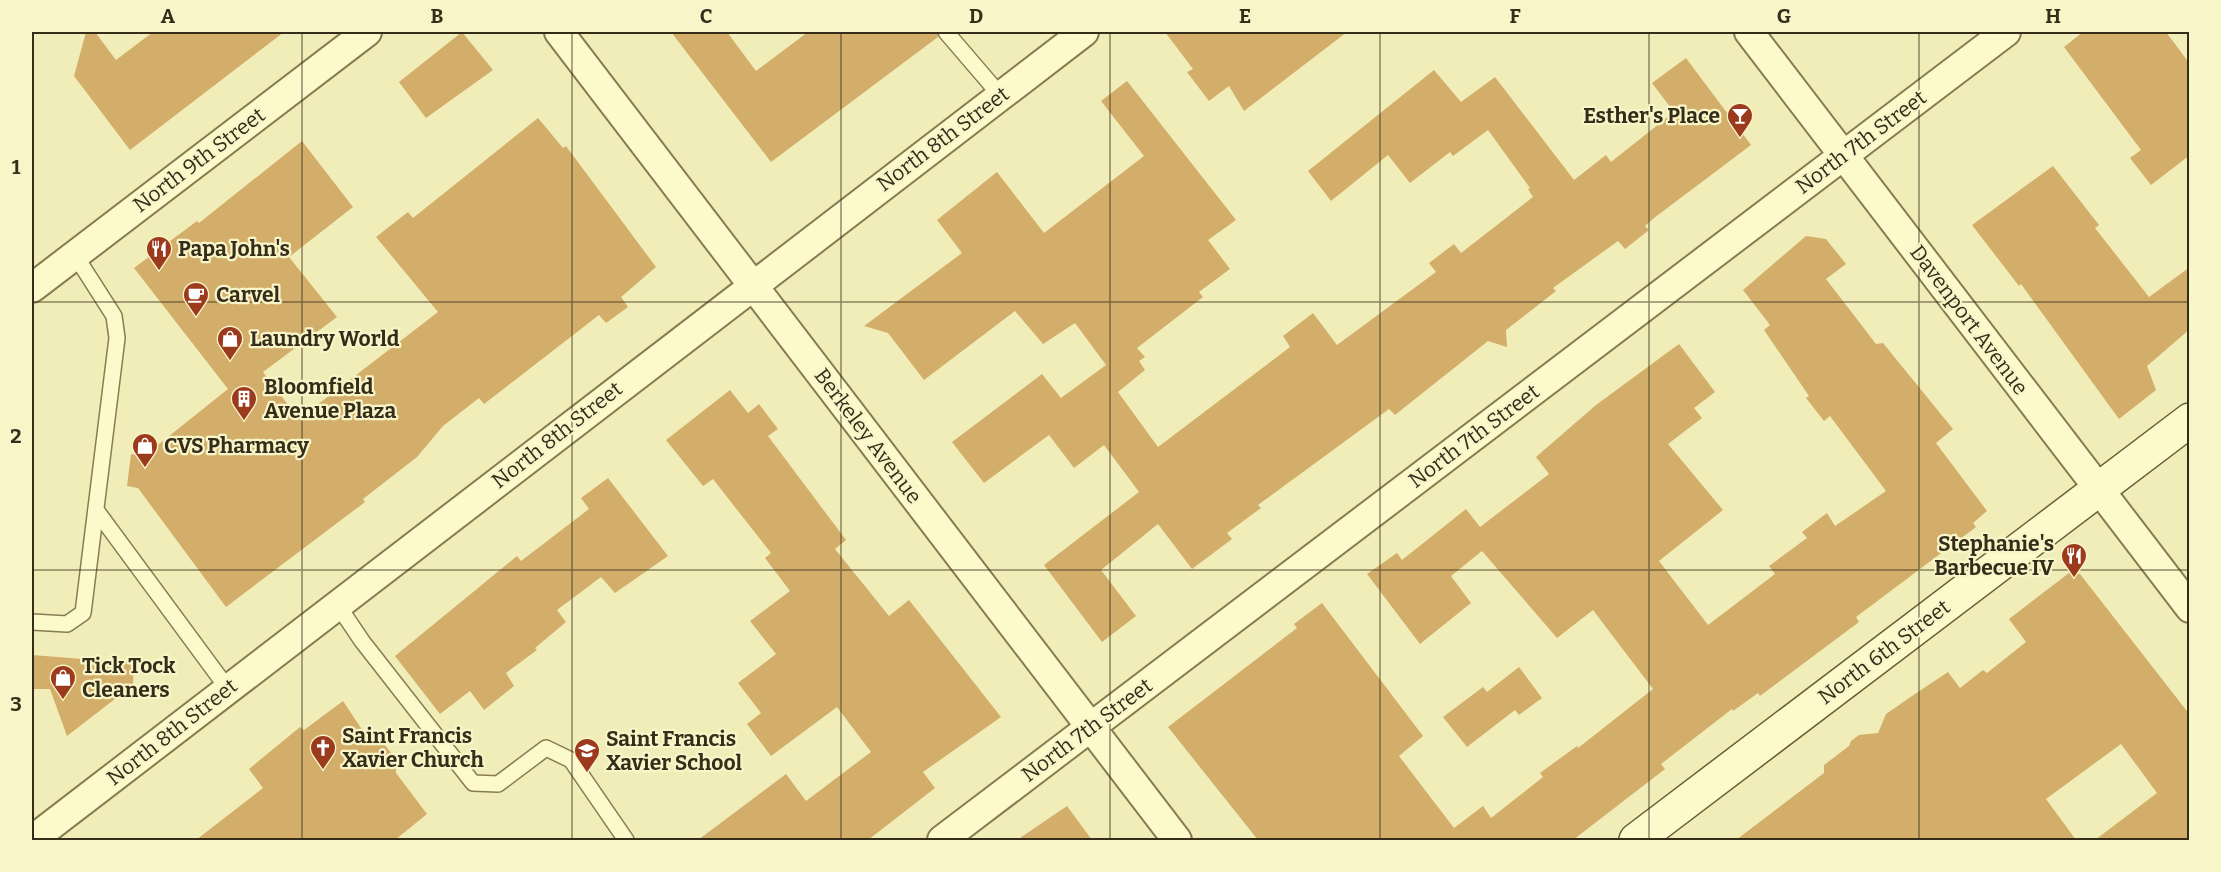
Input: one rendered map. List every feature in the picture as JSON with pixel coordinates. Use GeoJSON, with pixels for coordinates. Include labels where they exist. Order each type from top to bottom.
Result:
{"type":"FeatureCollection","features":[{"type":"Feature","properties":{"kind":"street","name":"North 9th Street"},"geometry":{"type":"LineString","coordinates":[[32,288],[368,32]]}},
{"type":"Feature","properties":{"kind":"street","name":"Berkeley Avenue"},"geometry":{"type":"LineString","coordinates":[[559,32],[1177,840]]}},
{"type":"Feature","properties":{"kind":"street","name":"North 8th Street"},"geometry":{"type":"LineString","coordinates":[[32,840],[752,284],[1084,32]]}},
{"type":"Feature","properties":{"kind":"street","name":"Davenport Avenue"},"geometry":{"type":"LineString","coordinates":[[1749,32],[2190,608]]}},
{"type":"Feature","properties":{"kind":"street","name":"North 7th Street"},"geometry":{"type":"LineString","coordinates":[[942,840],[2006,32]]}},
{"type":"Feature","properties":{"kind":"street","name":"North 6th Street"},"geometry":{"type":"LineString","coordinates":[[1636,840],[2190,420]]}},
{"type":"Feature","properties":{"kind":"lane"},"geometry":{"type":"LineString","coordinates":[[946,32],[1000,95]]}},
{"type":"Feature","properties":{"kind":"lane"},"geometry":{"type":"LineString","coordinates":[[32,622],[67,624],[83,613],[117,339],[114,316],[75,255]]}},
{"type":"Feature","properties":{"kind":"lane"},"geometry":{"type":"LineString","coordinates":[[96,510],[228,689]]}},
{"type":"Feature","properties":{"kind":"lane"},"geometry":{"type":"LineString","coordinates":[[337,604],[362,641],[473,783],[498,784],[546,748],[571,760],[626,840]]}},
{"type":"Feature","properties":{"kind":"building"},"geometry":{"type":"Polygon","coordinates":[[[86,32],[95,32],[116,60],[153,32],[284,32],[130,150],[74,76],[86,32]]]}},
{"type":"Feature","properties":{"kind":"building"},"geometry":{"type":"Polygon","coordinates":[[[462,32],[493,70],[426,118],[399,82],[462,32]]]}},
{"type":"Feature","properties":{"kind":"building"},"geometry":{"type":"Polygon","coordinates":[[[671,32],[727,32],[756,71],[808,32],[937,32],[938,37],[771,162],[671,32]]]}},
{"type":"Feature","properties":{"kind":"building"},"geometry":{"type":"Polygon","coordinates":[[[1165,32],[1347,32],[1244,111],[1229,86],[1209,101],[1187,72],[1193,69],[1165,32]]]}},
{"type":"Feature","properties":{"kind":"building"},"geometry":{"type":"Polygon","coordinates":[[[2083,32],[2166,32],[2190,64],[2190,155],[2151,185],[2130,158],[2141,150],[2064,47],[2083,32]]]}},
{"type":"Feature","properties":{"kind":"building"},"geometry":{"type":"Polygon","coordinates":[[[1686,58],[1751,145],[1654,218],[1645,226],[1649,230],[1625,249],[1618,241],[1553,288],[1556,291],[1506,330],[1507,347],[1488,341],[1395,415],[1389,409],[1258,505],[1261,508],[1227,533],[1232,539],[1192,569],[1158,524],[1101,570],[1136,616],[1102,642],[1044,565],[1139,492],[1104,445],[1074,468],[1049,435],[984,483],[952,442],[1042,374],[1061,398],[1106,365],[1075,323],[1043,344],[1015,311],[924,380],[888,333],[864,326],[962,253],[937,220],[997,172],[1044,233],[1144,156],[1101,101],[1127,81],[1236,220],[1208,240],[1230,269],[1199,292],[1203,297],[1137,348],[1145,357],[1139,361],[1145,370],[1118,392],[1158,447],[1290,347],[1283,336],[1313,313],[1337,345],[1436,272],[1429,263],[1454,244],[1461,253],[1533,197],[1528,189],[1530,188],[1488,130],[1453,156],[1450,152],[1410,183],[1388,155],[1331,201],[1308,171],[1434,70],[1461,102],[1495,77],[1574,180],[1606,155],[1611,162],[1674,112],[1652,83],[1686,58]]]}},
{"type":"Feature","properties":{"kind":"building"},"geometry":{"type":"Polygon","coordinates":[[[538,118],[563,148],[566,146],[656,267],[621,297],[628,307],[606,323],[599,315],[484,404],[479,398],[443,426],[417,457],[363,499],[365,502],[226,607],[138,488],[127,486],[131,454],[144,456],[228,389],[134,268],[197,221],[199,223],[302,141],[353,207],[289,257],[337,317],[263,372],[299,419],[438,312],[376,237],[408,212],[413,218],[538,118]]]}},
{"type":"Feature","properties":{"kind":"building"},"geometry":{"type":"Polygon","coordinates":[[[2053,166],[2099,225],[2095,228],[2149,297],[2190,267],[2190,329],[2147,366],[2156,390],[2119,419],[2021,284],[2019,286],[1972,225],[2053,166]]]}},
{"type":"Feature","properties":{"kind":"building"},"geometry":{"type":"Polygon","coordinates":[[[1806,236],[1826,239],[1846,264],[1826,279],[1876,344],[1883,343],[1953,429],[1936,443],[1987,511],[1973,523],[1976,527],[1856,617],[1859,622],[1760,696],[1758,693],[1733,711],[1732,709],[1661,764],[1665,769],[1573,840],[1258,840],[1168,727],[1297,628],[1294,624],[1322,603],[1423,736],[1399,756],[1454,828],[1483,806],[1491,818],[1543,777],[1540,773],[1577,746],[1578,748],[1653,689],[1593,610],[1557,638],[1482,551],[1451,576],[1471,603],[1420,644],[1367,574],[1397,553],[1402,560],[1466,509],[1480,527],[1549,474],[1536,457],[1596,405],[1679,344],[1715,392],[1694,408],[1702,418],[1668,444],[1723,510],[1659,561],[1708,625],[1775,574],[1769,566],[1807,538],[1802,532],[1827,513],[1835,526],[1886,491],[1830,416],[1824,421],[1806,398],[1809,396],[1764,330],[1770,325],[1743,290],[1806,236]]]}},
{"type":"Feature","properties":{"kind":"building"},"geometry":{"type":"Polygon","coordinates":[[[730,390],[748,413],[759,404],[778,429],[768,436],[846,540],[835,549],[889,616],[909,600],[1001,717],[923,772],[935,788],[868,840],[698,840],[786,774],[806,801],[871,752],[837,707],[771,756],[747,724],[761,713],[738,683],[776,654],[750,621],[790,591],[765,558],[771,553],[713,479],[703,486],[666,440],[730,390]]]}},
{"type":"Feature","properties":{"kind":"building"},"geometry":{"type":"Polygon","coordinates":[[[608,478],[668,556],[615,593],[601,577],[557,610],[566,622],[535,648],[537,650],[506,673],[514,686],[484,710],[470,691],[440,714],[395,656],[517,556],[521,561],[589,509],[581,498],[608,478]]]}},
{"type":"Feature","properties":{"kind":"building"},"geometry":{"type":"Polygon","coordinates":[[[2069,573],[2080,574],[2190,715],[2190,840],[2095,840],[2157,793],[2121,744],[2046,799],[2076,840],[1736,840],[1824,773],[1824,765],[1849,746],[1851,741],[1859,735],[1878,733],[1886,714],[1912,696],[1948,672],[1960,688],[1983,670],[1987,673],[2026,642],[2009,619],[2069,573]]]}},
{"type":"Feature","properties":{"kind":"building"},"geometry":{"type":"Polygon","coordinates":[[[32,655],[134,663],[133,685],[67,736],[50,689],[32,689],[32,655]]]}},
{"type":"Feature","properties":{"kind":"building"},"geometry":{"type":"Polygon","coordinates":[[[1519,667],[1542,698],[1519,715],[1515,710],[1467,747],[1443,717],[1483,687],[1487,692],[1519,667]]]}},
{"type":"Feature","properties":{"kind":"building","name":"Saint Francis Xavier Church"},"geometry":{"type":"Polygon","coordinates":[[[343,701],[367,737],[384,744],[395,758],[396,773],[427,814],[395,840],[196,840],[263,788],[249,769],[300,727],[304,730],[343,701]]]}},
{"type":"Feature","properties":{"kind":"building"},"geometry":{"type":"Polygon","coordinates":[[[1067,806],[1092,840],[1017,840],[1067,806]]]}},
{"type":"Feature","properties":{"kind":"place","name":"Esther's Place"},"geometry":{"type":"Point","coordinates":[1740,139]}},
{"type":"Feature","properties":{"kind":"place","name":"Papa John's"},"geometry":{"type":"Point","coordinates":[159,272]}},
{"type":"Feature","properties":{"kind":"place","name":"Carvel"},"geometry":{"type":"Point","coordinates":[196,318]}},
{"type":"Feature","properties":{"kind":"place","name":"Laundry World"},"geometry":{"type":"Point","coordinates":[230,362]}},
{"type":"Feature","properties":{"kind":"place","name":"Bloomfield Avenue Plaza"},"geometry":{"type":"Point","coordinates":[244,422]}},
{"type":"Feature","properties":{"kind":"place","name":"CVS Pharmacy"},"geometry":{"type":"Point","coordinates":[145,469]}},
{"type":"Feature","properties":{"kind":"place","name":"Stephanie's Barbecue IV"},"geometry":{"type":"Point","coordinates":[2074,579]}},
{"type":"Feature","properties":{"kind":"place","name":"Tick Tock Cleaners"},"geometry":{"type":"Point","coordinates":[63,701]}},
{"type":"Feature","properties":{"kind":"place","name":"Saint Francis Xavier Church"},"geometry":{"type":"Point","coordinates":[323,771]}},
{"type":"Feature","properties":{"kind":"place","name":"Saint Francis Xavier School"},"geometry":{"type":"Point","coordinates":[587,774]}}]}
